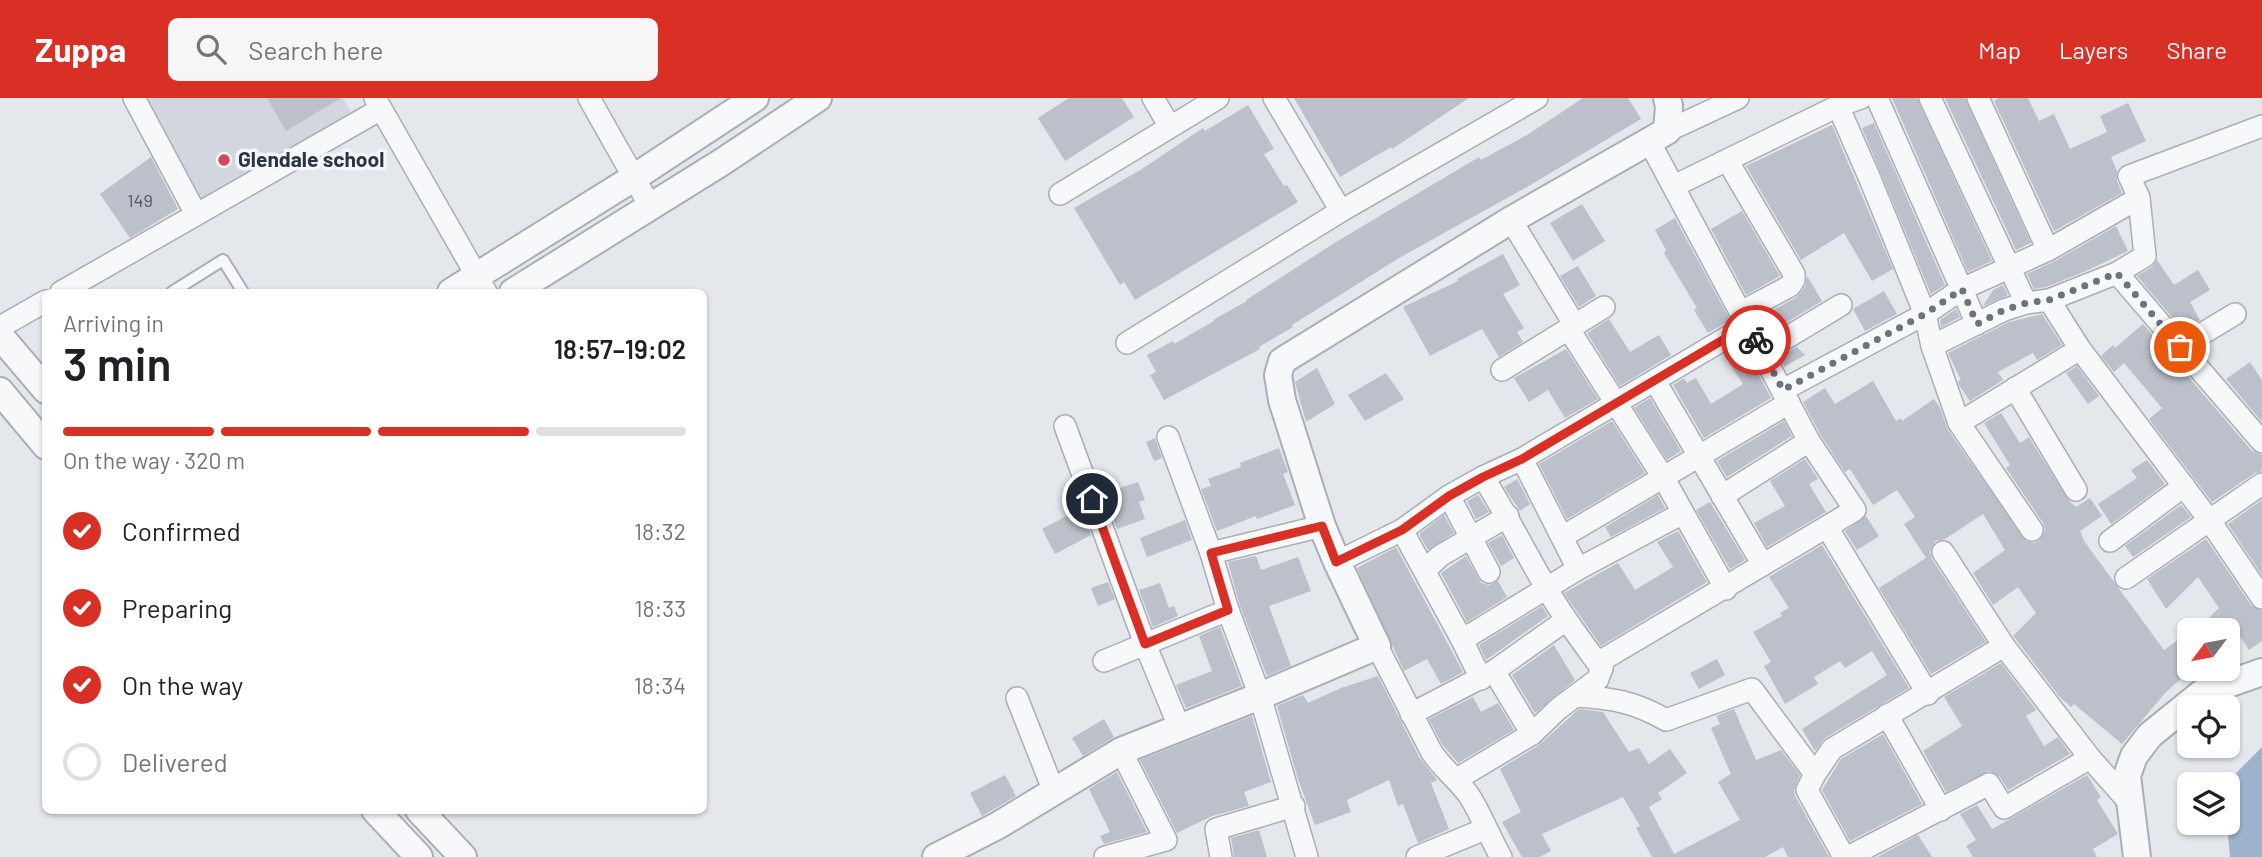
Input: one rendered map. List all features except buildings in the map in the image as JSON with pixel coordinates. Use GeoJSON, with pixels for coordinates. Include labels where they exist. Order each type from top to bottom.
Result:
{"type":"FeatureCollection","features":[{"type":"Feature","properties":{"kind":"street"},"geometry":{"type":"LineString","coordinates":[[134,98],[195,214]]}},
{"type":"Feature","properties":{"kind":"street"},"geometry":{"type":"LineString","coordinates":[[589,98],[650,206]]}},
{"type":"Feature","properties":{"kind":"street"},"geometry":{"type":"LineString","coordinates":[[463,289],[482,284],[635,177],[755,98]]}},
{"type":"Feature","properties":{"kind":"street"},"geometry":{"type":"LineString","coordinates":[[518,289],[818,98]]}},
{"type":"Feature","properties":{"kind":"street"},"geometry":{"type":"LineString","coordinates":[[1153,98],[1170,127]]}},
{"type":"Feature","properties":{"kind":"street"},"geometry":{"type":"LineString","coordinates":[[1060,194],[1218,98]]}},
{"type":"Feature","properties":{"kind":"street"},"geometry":{"type":"LineString","coordinates":[[1274,98],[1341,211]]}},
{"type":"Feature","properties":{"kind":"street"},"geometry":{"type":"LineString","coordinates":[[1127,343],[1341,211],[1537,98]]}},
{"type":"Feature","properties":{"kind":"street"},"geometry":{"type":"LineString","coordinates":[[1457,779],[1532,734],[1558,709],[1598,679],[1604,659],[1855,510],[1809,441],[1674,186],[1658,136],[1669,106],[1667,98]]}},
{"type":"Feature","properties":{"kind":"street"},"geometry":{"type":"LineString","coordinates":[[1501,857],[1471,798],[1457,779],[1438,763],[1336,562],[1282,400],[1278,375],[1282,361],[1511,220],[1658,136],[1738,98]]}},
{"type":"Feature","properties":{"kind":"street"},"geometry":{"type":"LineString","coordinates":[[1674,186],[1838,106],[1861,98]]}},
{"type":"Feature","properties":{"kind":"street"},"geometry":{"type":"LineString","coordinates":[[1877,98],[1977,324]]}},
{"type":"Feature","properties":{"kind":"street"},"geometry":{"type":"LineString","coordinates":[[1930,98],[2026,303]]}},
{"type":"Feature","properties":{"kind":"street"},"geometry":{"type":"LineString","coordinates":[[1978,98],[2048,250]]}},
{"type":"Feature","properties":{"kind":"street"},"geometry":{"type":"LineString","coordinates":[[66,289],[378,104],[482,284]]}},
{"type":"Feature","properties":{"kind":"street"},"geometry":{"type":"LineString","coordinates":[[1838,106],[1925,314],[1959,423],[2032,530]]}},
{"type":"Feature","properties":{"kind":"street"},"geometry":{"type":"LineString","coordinates":[[1933,346],[2026,303],[2049,300],[2117,273],[2146,256],[2139,198],[2129,176],[2262,126]]}},
{"type":"Feature","properties":{"kind":"street"},"geometry":{"type":"LineString","coordinates":[[1336,562],[1402,530],[1449,496],[1522,459],[1616,404],[1790,286],[1794,281],[1794,274],[1727,160]]}},
{"type":"Feature","properties":{"kind":"street"},"geometry":{"type":"LineString","coordinates":[[1562,537],[1698,457],[1786,397],[1962,289],[2048,250],[2139,198]]}},
{"type":"Feature","properties":{"kind":"street"},"geometry":{"type":"LineString","coordinates":[[1511,220],[1726,589]]}},
{"type":"Feature","properties":{"kind":"street"},"geometry":{"type":"LineString","coordinates":[[2117,273],[2262,442]]}},
{"type":"Feature","properties":{"kind":"street"},"geometry":{"type":"LineString","coordinates":[[2049,300],[2080,349],[2183,486],[2255,573],[2262,598]]}},
{"type":"Feature","properties":{"kind":"street"},"geometry":{"type":"LineString","coordinates":[[0,327],[42,303]]}},
{"type":"Feature","properties":{"kind":"street"},"geometry":{"type":"LineString","coordinates":[[1763,352],[1841,305]]}},
{"type":"Feature","properties":{"kind":"street"},"geometry":{"type":"LineString","coordinates":[[1502,370],[1604,307]]}},
{"type":"Feature","properties":{"kind":"street"},"geometry":{"type":"LineString","coordinates":[[2180,347],[2235,314]]}},
{"type":"Feature","properties":{"kind":"street"},"geometry":{"type":"LineString","coordinates":[[0,337],[42,380]]}},
{"type":"Feature","properties":{"kind":"street"},"geometry":{"type":"LineString","coordinates":[[1959,423],[2080,349]]}},
{"type":"Feature","properties":{"kind":"street"},"geometry":{"type":"LineString","coordinates":[[1655,380],[1763,565]]}},
{"type":"Feature","properties":{"kind":"street"},"geometry":{"type":"LineString","coordinates":[[2014,388],[2076,490]]}},
{"type":"Feature","properties":{"kind":"street"},"geometry":{"type":"LineString","coordinates":[[0,391],[42,441]]}},
{"type":"Feature","properties":{"kind":"street"},"geometry":{"type":"LineString","coordinates":[[1065,426],[1145,644],[1180,729]]}},
{"type":"Feature","properties":{"kind":"street"},"geometry":{"type":"LineString","coordinates":[[1168,437],[1260,696],[1307,857]]}},
{"type":"Feature","properties":{"kind":"street"},"geometry":{"type":"LineString","coordinates":[[1722,496],[1809,441]]}},
{"type":"Feature","properties":{"kind":"street"},"geometry":{"type":"LineString","coordinates":[[1522,459],[1578,569]]}},
{"type":"Feature","properties":{"kind":"street"},"geometry":{"type":"LineString","coordinates":[[1483,477],[1508,516],[1546,588],[1602,668]]}},
{"type":"Feature","properties":{"kind":"street"},"geometry":{"type":"LineString","coordinates":[[2126,578],[2262,484]]}},
{"type":"Feature","properties":{"kind":"street"},"geometry":{"type":"LineString","coordinates":[[2109,541],[2183,486]]}},
{"type":"Feature","properties":{"kind":"street"},"geometry":{"type":"LineString","coordinates":[[1449,496],[1489,572]]}},
{"type":"Feature","properties":{"kind":"street"},"geometry":{"type":"LineString","coordinates":[[1462,640],[1578,569],[1683,513]]}},
{"type":"Feature","properties":{"kind":"street"},"geometry":{"type":"LineString","coordinates":[[1425,570],[1440,556],[1508,516]]}},
{"type":"Feature","properties":{"kind":"street"},"geometry":{"type":"LineString","coordinates":[[1211,553],[1322,526]]}},
{"type":"Feature","properties":{"kind":"street"},"geometry":{"type":"LineString","coordinates":[[1826,527],[1928,694]]}},
{"type":"Feature","properties":{"kind":"street"},"geometry":{"type":"LineString","coordinates":[[1402,530],[1462,640],[1532,734]]}},
{"type":"Feature","properties":{"kind":"street"},"geometry":{"type":"LineString","coordinates":[[1943,552],[2004,646],[2091,758],[2129,802]]}},
{"type":"Feature","properties":{"kind":"street"},"geometry":{"type":"LineString","coordinates":[[1104,661],[1228,610]]}},
{"type":"Feature","properties":{"kind":"street"},"geometry":{"type":"LineString","coordinates":[[1411,714],[1487,675],[1566,620]]}},
{"type":"Feature","properties":{"kind":"street"},"geometry":{"type":"LineString","coordinates":[[936,857],[997,826],[1121,751],[1377,646]]}},
{"type":"Feature","properties":{"kind":"street"},"geometry":{"type":"LineString","coordinates":[[2004,646],[1928,694],[1887,715],[1832,749],[1807,790],[1846,857],[1989,784],[2004,808],[2091,758]]}},
{"type":"Feature","properties":{"kind":"street"},"geometry":{"type":"LineString","coordinates":[[2137,857],[2127,776],[2134,756],[2150,735],[2202,693],[2262,672]]}},
{"type":"Feature","properties":{"kind":"street"},"geometry":{"type":"LineString","coordinates":[[1576,696],[1615,698],[1647,709],[1666,720],[1752,689],[1815,774]]}},
{"type":"Feature","properties":{"kind":"street"},"geometry":{"type":"LineString","coordinates":[[1017,698],[1054,792]]}},
{"type":"Feature","properties":{"kind":"street"},"geometry":{"type":"LineString","coordinates":[[1887,715],[1941,810]]}},
{"type":"Feature","properties":{"kind":"street"},"geometry":{"type":"LineString","coordinates":[[1105,857],[1166,840],[1121,751]]}},
{"type":"Feature","properties":{"kind":"street"},"geometry":{"type":"LineString","coordinates":[[1221,857],[1216,829],[1294,806]]}},
{"type":"Feature","properties":{"kind":"street"},"geometry":{"type":"LineString","coordinates":[[379,814],[419,857]]}},
{"type":"Feature","properties":{"kind":"street"},"geometry":{"type":"LineString","coordinates":[[423,814],[463,857]]}},
{"type":"Feature","properties":{"kind":"street"},"geometry":{"type":"LineString","coordinates":[[1417,857],[1485,829]]}},
{"type":"Feature","properties":{"kind":"lane"},"geometry":{"type":"LineString","coordinates":[[177,289],[223,260],[241,289]]}},
{"type":"Feature","properties":{"kind":"shaded area","name":"Glendale school"},"geometry":{"type":"Polygon","coordinates":[[[136,98],[343,98],[353,116],[199,205],[136,98]]]}},
{"type":"Feature","properties":{"kind":"water"},"geometry":{"type":"Polygon","coordinates":[[[2262,747],[2262,857],[2230,857],[2228,835],[2240,835],[2240,772],[2237,772],[2262,747]]]}},
{"type":"Feature","properties":{"kind":"way so far"},"geometry":{"type":"LineString","coordinates":[[1756,340],[1783,390],[1925,314],[1962,289],[1977,324],[2004,310],[2049,300],[2117,273],[2180,347]]}},
{"type":"Feature","properties":{"kind":"place","name":"Glendale school"},"geometry":{"type":"Point","coordinates":[224,160]}},
{"type":"Feature","properties":{"kind":"route"},"geometry":{"type":"LineString","coordinates":[[1092,499],[1145,644],[1228,610],[1211,553],[1322,526],[1336,562],[1402,530],[1449,496],[1522,459],[1748,325],[1756,340]]}}]}
